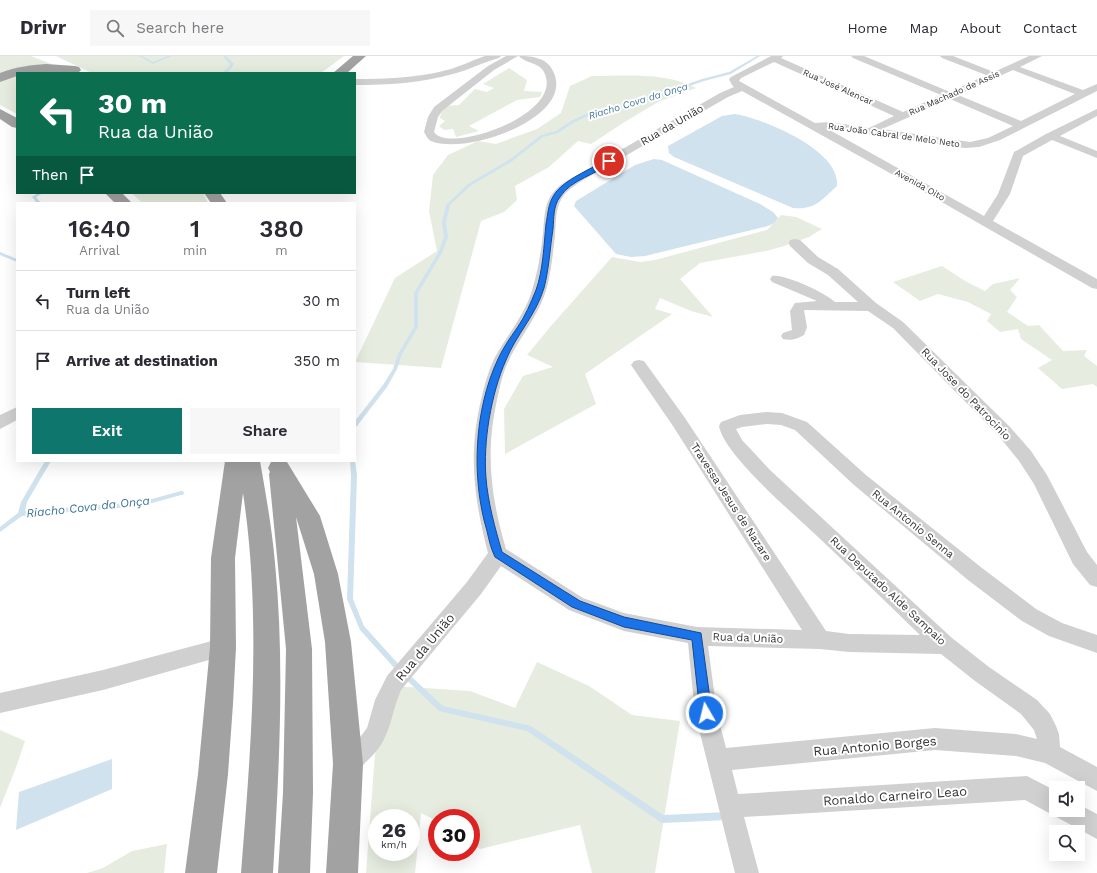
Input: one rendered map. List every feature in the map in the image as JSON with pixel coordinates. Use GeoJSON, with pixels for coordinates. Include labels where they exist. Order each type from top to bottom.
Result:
{"type":"FeatureCollection","features":[{"type":"Feature","properties":{"kind":"highway"},"geometry":{"type":"LineString","coordinates":[[36,56],[77,72]]}},
{"type":"Feature","properties":{"kind":"highway"},"geometry":{"type":"LineString","coordinates":[[340,72],[360,56]]}},
{"type":"Feature","properties":{"kind":"highway"},"geometry":{"type":"LineString","coordinates":[[17,72],[52,68],[77,72]]}},
{"type":"Feature","properties":{"kind":"highway"},"geometry":{"type":"LineString","coordinates":[[0,78],[16,72]]}},
{"type":"Feature","properties":{"kind":"highway"},"geometry":{"type":"LineString","coordinates":[[0,113],[16,123]]}},
{"type":"Feature","properties":{"kind":"highway"},"geometry":{"type":"LineString","coordinates":[[0,130],[16,134]]}},
{"type":"Feature","properties":{"kind":"highway"},"geometry":{"type":"LineString","coordinates":[[114,194],[123,202]]}},
{"type":"Feature","properties":{"kind":"highway"},"geometry":{"type":"LineString","coordinates":[[201,873],[213,774],[223,647],[223,558],[236,462]]}},
{"type":"Feature","properties":{"kind":"highway"},"geometry":{"type":"LineString","coordinates":[[249,462],[260,528],[267,662],[262,804],[256,873]]}},
{"type":"Feature","properties":{"kind":"highway"},"geometry":{"type":"LineString","coordinates":[[278,465],[286,518],[299,649],[298,793],[294,873]]}},
{"type":"Feature","properties":{"kind":"highway"},"geometry":{"type":"LineString","coordinates":[[278,465],[308,516],[326,574],[338,642],[348,764],[342,873]]}},
{"type":"Feature","properties":{"kind":"street"},"geometry":{"type":"LineString","coordinates":[[356,82],[402,81],[426,77],[462,69],[496,56]]}},
{"type":"Feature","properties":{"kind":"street"},"geometry":{"type":"LineString","coordinates":[[508,57],[491,68],[438,109],[432,120],[429,132],[435,140],[456,141],[478,138],[513,125],[528,118],[536,111],[546,100],[552,85],[552,78],[541,63],[524,56]]}},
{"type":"Feature","properties":{"kind":"street"},"geometry":{"type":"LineString","coordinates":[[856,56],[1021,125]]}},
{"type":"Feature","properties":{"kind":"street"},"geometry":{"type":"LineString","coordinates":[[945,56],[994,75]]}},
{"type":"Feature","properties":{"kind":"street","name":"Rua Machado de Assis"},"geometry":{"type":"LineString","coordinates":[[872,130],[1035,56]]}},
{"type":"Feature","properties":{"kind":"street"},"geometry":{"type":"LineString","coordinates":[[742,87],[735,82],[736,78],[776,57]]}},
{"type":"Feature","properties":{"kind":"street","name":"Rua José Alencar"},"geometry":{"type":"LineString","coordinates":[[776,57],[902,116]]}},
{"type":"Feature","properties":{"kind":"street"},"geometry":{"type":"LineString","coordinates":[[1012,67],[1083,94]]}},
{"type":"Feature","properties":{"kind":"street","name":"Avenida Oito"},"geometry":{"type":"LineString","coordinates":[[742,87],[1097,285]]}},
{"type":"Feature","properties":{"kind":"street","name":"Rua da União"},"geometry":{"type":"LineString","coordinates":[[742,87],[724,95],[583,176],[568,185],[557,195],[552,206],[546,260],[540,289],[522,328],[511,342],[502,360],[491,389],[484,424],[481,479],[488,520],[498,554],[576,604],[624,622],[697,636],[820,640],[849,643],[945,645]]}},
{"type":"Feature","properties":{"kind":"street","name":"Rua João Cabral de Melo Neto"},"geometry":{"type":"LineString","coordinates":[[814,126],[830,125],[872,130],[972,145],[987,143],[1097,87]]}},
{"type":"Feature","properties":{"kind":"street"},"geometry":{"type":"LineString","coordinates":[[986,222],[1004,194],[1018,154],[1097,112]]}},
{"type":"Feature","properties":{"kind":"street"},"geometry":{"type":"LineString","coordinates":[[1050,136],[1097,155]]}},
{"type":"Feature","properties":{"kind":"street","name":"Rua Jose do Patrocinio"},"geometry":{"type":"LineString","coordinates":[[795,244],[812,260],[832,272],[871,306],[898,325],[1004,431],[1026,456],[1041,480],[1080,558],[1097,579]]}},
{"type":"Feature","properties":{"kind":"street"},"geometry":{"type":"LineString","coordinates":[[777,279],[823,300],[830,306]]}},
{"type":"Feature","properties":{"kind":"street"},"geometry":{"type":"LineString","coordinates":[[788,336],[799,332],[800,327],[796,311],[800,306],[830,306],[846,308],[871,306]]}},
{"type":"Feature","properties":{"kind":"street","name":"Travessa Jesus de Nazare"},"geometry":{"type":"LineString","coordinates":[[639,365],[679,422],[820,640]]}},
{"type":"Feature","properties":{"kind":"street"},"geometry":{"type":"LineString","coordinates":[[0,423],[16,414]]}},
{"type":"Feature","properties":{"kind":"street","name":"Rua Antonio Senna"},"geometry":{"type":"LineString","coordinates":[[729,424],[767,418],[782,419],[801,426],[860,480],[975,574],[1030,615],[1056,630],[1097,644]]}},
{"type":"Feature","properties":{"kind":"street","name":"Rua Deputado Alde Sampaio"},"geometry":{"type":"LineString","coordinates":[[729,424],[726,428],[730,436],[764,475],[945,645],[982,674],[1029,707],[1042,722],[1048,734],[1049,753]]}},
{"type":"Feature","properties":{"kind":"street","name":"Rua da União"},"geometry":{"type":"LineString","coordinates":[[348,764],[369,744],[376,734],[386,700],[394,683],[474,588],[498,554]]}},
{"type":"Feature","properties":{"kind":"street"},"geometry":{"type":"LineString","coordinates":[[697,636],[706,713],[747,873]]}},
{"type":"Feature","properties":{"kind":"street"},"geometry":{"type":"LineString","coordinates":[[0,703],[103,680],[223,647]]}},
{"type":"Feature","properties":{"kind":"street","name":"Rua Antonio Borges"},"geometry":{"type":"LineString","coordinates":[[718,760],[935,739],[1016,745],[1049,753],[1097,780]]}},
{"type":"Feature","properties":{"kind":"street","name":"Ronaldo Carneiro Leao"},"geometry":{"type":"LineString","coordinates":[[729,806],[1027,788],[1049,800]]}},
{"type":"Feature","properties":{"kind":"street"},"geometry":{"type":"LineString","coordinates":[[1079,817],[1097,827]]}},
{"type":"Feature","properties":{"kind":"shaded area"},"geometry":{"type":"Polygon","coordinates":[[[0,56],[31,56],[56,66],[16,72],[0,75],[0,56]]]}},
{"type":"Feature","properties":{"kind":"shaded area"},"geometry":{"type":"Polygon","coordinates":[[[56,56],[344,56],[322,72],[90,72],[56,56]]]}},
{"type":"Feature","properties":{"kind":"shaded area"},"geometry":{"type":"Polygon","coordinates":[[[509,68],[527,80],[524,91],[542,92],[540,97],[517,100],[469,126],[479,131],[456,137],[453,129],[444,130],[439,126],[445,121],[440,118],[442,108],[445,106],[459,105],[475,89],[487,92],[494,88],[483,84],[509,68]]]}},
{"type":"Feature","properties":{"kind":"shaded area"},"geometry":{"type":"Polygon","coordinates":[[[16,75],[16,113],[0,105],[0,82],[16,75]]]}},
{"type":"Feature","properties":{"kind":"shaded area"},"geometry":{"type":"Polygon","coordinates":[[[592,76],[645,76],[671,79],[696,88],[658,102],[591,144],[578,141],[549,167],[515,186],[517,200],[504,212],[481,221],[441,368],[356,362],[395,278],[437,251],[429,211],[433,175],[448,155],[478,141],[496,144],[537,129],[561,113],[570,86],[592,76]]]}},
{"type":"Feature","properties":{"kind":"shaded area"},"geometry":{"type":"Polygon","coordinates":[[[133,194],[204,194],[208,202],[141,202],[133,194]]]}},
{"type":"Feature","properties":{"kind":"shaded area"},"geometry":{"type":"Polygon","coordinates":[[[781,215],[796,217],[822,229],[809,237],[784,246],[766,251],[700,263],[680,279],[713,317],[691,311],[660,298],[655,309],[672,314],[585,374],[596,404],[505,454],[504,409],[523,376],[553,367],[527,355],[612,257],[640,262],[655,260],[767,230],[781,215]]]}},
{"type":"Feature","properties":{"kind":"shaded area"},"geometry":{"type":"Polygon","coordinates":[[[942,266],[965,281],[985,291],[993,284],[1020,278],[1010,290],[1017,297],[1007,312],[1028,326],[1039,325],[1063,351],[1087,350],[1084,356],[1097,366],[1097,387],[1093,384],[1062,389],[1038,368],[1052,360],[1021,339],[1018,329],[1000,332],[987,321],[991,314],[968,302],[938,294],[920,301],[893,282],[942,266]]]}},
{"type":"Feature","properties":{"kind":"shaded area"},"geometry":{"type":"Polygon","coordinates":[[[537,662],[589,686],[632,715],[680,721],[655,873],[592,873],[580,825],[480,849],[480,809],[428,809],[428,816],[421,813],[420,823],[420,809],[371,809],[375,754],[394,686],[470,691],[515,708],[537,662]]]}},
{"type":"Feature","properties":{"kind":"shaded area"},"geometry":{"type":"Polygon","coordinates":[[[0,730],[25,741],[0,808],[0,730]]]}},
{"type":"Feature","properties":{"kind":"shaded area"},"geometry":{"type":"Polygon","coordinates":[[[167,844],[164,873],[87,873],[103,868],[132,851],[167,844]]]}},
{"type":"Feature","properties":{"kind":"shaded area"},"geometry":{"type":"Polygon","coordinates":[[[368,847],[368,861],[416,861],[415,873],[366,873],[368,847]]]}},
{"type":"Feature","properties":{"kind":"water"},"geometry":{"type":"Polygon","coordinates":[[[735,114],[764,122],[781,129],[814,149],[827,160],[835,173],[837,186],[813,206],[793,208],[674,157],[669,153],[668,146],[722,116],[735,114]]]}},
{"type":"Feature","properties":{"kind":"water"},"geometry":{"type":"Polygon","coordinates":[[[654,159],[662,160],[760,204],[773,212],[778,218],[774,223],[768,226],[645,256],[631,257],[616,254],[574,206],[576,201],[635,165],[654,159]]]}},
{"type":"Feature","properties":{"kind":"water"},"geometry":{"type":"Polygon","coordinates":[[[112,759],[112,789],[16,830],[19,792],[112,759]]]}},
{"type":"Feature","properties":{"kind":"waterway"},"geometry":{"type":"LineString","coordinates":[[140,56],[153,63],[171,56]]}},
{"type":"Feature","properties":{"kind":"waterway"},"geometry":{"type":"LineString","coordinates":[[224,56],[232,64],[225,72]]}},
{"type":"Feature","properties":{"kind":"waterway","name":"Riacho Cova da Onça"},"geometry":{"type":"LineString","coordinates":[[356,424],[385,386],[395,369],[400,354],[416,327],[416,293],[440,253],[446,237],[444,222],[448,205],[469,185],[510,161],[542,136],[557,132],[572,122],[593,112],[640,102],[703,80],[730,73],[759,56]]}},
{"type":"Feature","properties":{"kind":"waterway"},"geometry":{"type":"LineString","coordinates":[[38,202],[34,197],[39,194]]}},
{"type":"Feature","properties":{"kind":"waterway"},"geometry":{"type":"LineString","coordinates":[[0,253],[16,261]]}},
{"type":"Feature","properties":{"kind":"waterway"},"geometry":{"type":"LineString","coordinates":[[21,514],[24,502],[47,462]]}},
{"type":"Feature","properties":{"kind":"waterway"},"geometry":{"type":"LineString","coordinates":[[353,462],[354,475],[350,599],[362,628],[399,669],[441,709],[528,728],[662,819],[727,816]]}},
{"type":"Feature","properties":{"kind":"waterway","name":"Riacho Cova da Onça"},"geometry":{"type":"LineString","coordinates":[[21,514],[141,504],[181,493]]}},
{"type":"Feature","properties":{"kind":"waterway","name":"Riacho Cova da Onça"},"geometry":{"type":"LineString","coordinates":[[0,530],[21,514]]}},
{"type":"Feature","properties":{"kind":"route"},"geometry":{"type":"LineString","coordinates":[[609,161],[568,185],[557,195],[552,206],[546,260],[540,289],[522,328],[511,342],[502,360],[491,389],[484,424],[481,457],[481,479],[488,520],[498,554],[576,604],[624,622],[697,636],[706,713]]}}]}
